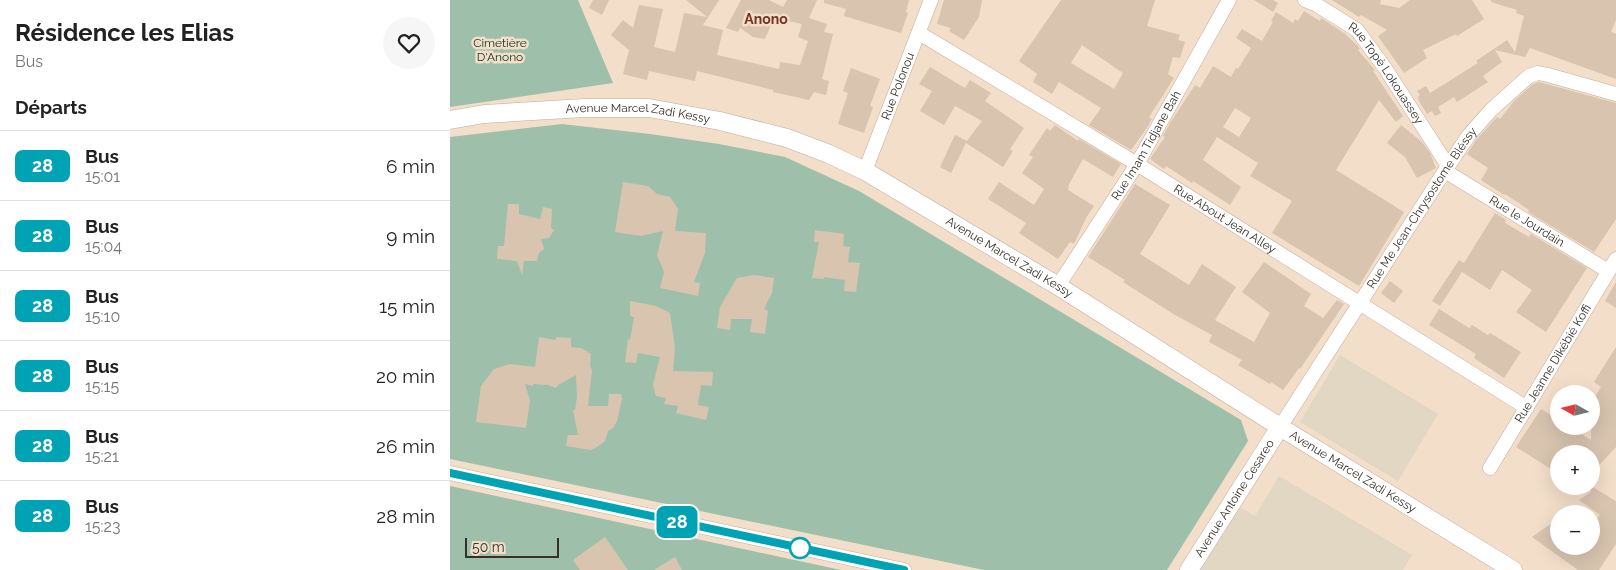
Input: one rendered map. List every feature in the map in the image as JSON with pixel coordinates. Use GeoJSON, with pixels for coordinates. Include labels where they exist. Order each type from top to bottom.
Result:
{"type":"FeatureCollection","features":[{"type":"Feature","properties":{"kind":"street","name":"Rue Polonou"},"geometry":{"type":"LineString","coordinates":[[865,171],[931,0]]}},
{"type":"Feature","properties":{"kind":"street","name":"Rue Imam Tidjane Bah"},"geometry":{"type":"LineString","coordinates":[[1058,286],[1137,164],[1229,0]]}},
{"type":"Feature","properties":{"kind":"street","name":"Rue Topé Lokouassey"},"geometry":{"type":"LineString","coordinates":[[1305,0],[1317,5],[1357,30],[1385,68],[1446,169]]}},
{"type":"Feature","properties":{"kind":"street","name":"Rue About Jean Alley"},"geometry":{"type":"LineString","coordinates":[[919,33],[1137,164],[1527,408]]}},
{"type":"Feature","properties":{"kind":"street","name":"Rue Me Jean-Chrysostome Bléssy"},"geometry":{"type":"LineString","coordinates":[[1280,427],[1446,169],[1469,135],[1491,110],[1529,76],[1538,73],[1555,76],[1616,94]]}},
{"type":"Feature","properties":{"kind":"street","name":"Avenue Marcel Zadi Kessy"},"geometry":{"type":"LineString","coordinates":[[450,120],[484,114],[584,108],[648,108],[720,121],[787,138],[829,154],[865,171],[1058,286],[1280,427],[1514,570]]}},
{"type":"Feature","properties":{"kind":"street","name":"Rue le Jourdain"},"geometry":{"type":"LineString","coordinates":[[1446,169],[1608,271]]}},
{"type":"Feature","properties":{"kind":"street","name":"Rue Jeanne Dikébié Koffi"},"geometry":{"type":"LineString","coordinates":[[1490,468],[1616,259]]}},
{"type":"Feature","properties":{"kind":"street","name":"Avenue Antoine Cesareo"},"geometry":{"type":"LineString","coordinates":[[1190,570],[1280,427]]}},
{"type":"Feature","properties":{"kind":"street"},"geometry":{"type":"LineString","coordinates":[[450,472],[904,570]]}},
{"type":"Feature","properties":{"kind":"shaded area"},"geometry":{"type":"Polygon","coordinates":[[[1340,355],[1438,414],[1398,481],[1300,422],[1340,355]]]}},
{"type":"Feature","properties":{"kind":"shaded area"},"geometry":{"type":"Polygon","coordinates":[[[1279,476],[1412,555],[1403,570],[1192,570],[1233,503],[1255,516],[1279,476]]]}},
{"type":"Feature","properties":{"kind":"green space","name":"Cimetière D'Anono"},"geometry":{"type":"Polygon","coordinates":[[[450,0],[578,0],[613,83],[450,107],[450,0]]]}},
{"type":"Feature","properties":{"kind":"green space"},"geometry":{"type":"Polygon","coordinates":[[[562,124],[719,144],[785,157],[859,191],[1241,420],[1248,441],[1167,570],[984,570],[450,459],[450,137],[562,124]]]}},
{"type":"Feature","properties":{"kind":"green space"},"geometry":{"type":"Polygon","coordinates":[[[450,486],[841,570],[450,570],[450,486]]]}},
{"type":"Feature","properties":{"kind":"building"},"geometry":{"type":"Polygon","coordinates":[[[593,0],[609,0],[602,15],[589,8],[593,0]]]}},
{"type":"Feature","properties":{"kind":"building"},"geometry":{"type":"Polygon","coordinates":[[[686,0],[719,0],[703,25],[723,30],[717,55],[779,69],[780,62],[800,65],[808,41],[798,37],[802,24],[774,18],[765,39],[753,37],[740,28],[738,32],[726,28],[741,0],[769,0],[783,7],[787,0],[817,0],[809,18],[827,24],[824,32],[833,34],[822,79],[829,81],[826,95],[814,92],[809,100],[697,71],[695,81],[649,71],[647,80],[623,74],[629,50],[611,35],[623,20],[633,28],[639,5],[663,9],[654,47],[675,52],[684,13],[707,17],[686,0]]]}},
{"type":"Feature","properties":{"kind":"building"},"geometry":{"type":"Polygon","coordinates":[[[824,0],[909,0],[906,12],[908,13],[901,33],[844,16],[846,9],[824,3],[824,0]]]}},
{"type":"Feature","properties":{"kind":"building"},"geometry":{"type":"Polygon","coordinates":[[[944,0],[982,0],[979,17],[964,40],[949,31],[951,28],[937,24],[944,0]]]}},
{"type":"Feature","properties":{"kind":"building"},"geometry":{"type":"Polygon","coordinates":[[[1061,0],[1155,0],[1147,26],[1180,35],[1178,40],[1185,42],[1180,58],[1173,57],[1168,74],[1174,78],[1149,117],[1152,119],[1148,126],[1131,150],[1089,125],[1101,108],[1059,82],[1052,94],[1033,82],[1037,74],[1019,61],[1061,0]],[[1082,45],[1071,63],[1114,89],[1123,73],[1082,45]]]}},
{"type":"Feature","properties":{"kind":"building"},"geometry":{"type":"Polygon","coordinates":[[[1254,0],[1273,0],[1278,3],[1273,12],[1254,0]]]}},
{"type":"Feature","properties":{"kind":"building"},"geometry":{"type":"Polygon","coordinates":[[[1332,0],[1381,0],[1380,4],[1399,8],[1410,0],[1472,0],[1484,19],[1457,36],[1456,34],[1423,50],[1427,58],[1404,73],[1378,36],[1387,30],[1361,15],[1359,17],[1332,0]]]}},
{"type":"Feature","properties":{"kind":"building"},"geometry":{"type":"Polygon","coordinates":[[[1491,0],[1616,0],[1616,20],[1611,32],[1616,34],[1616,79],[1530,48],[1525,57],[1495,50],[1502,62],[1483,76],[1488,82],[1457,102],[1454,97],[1438,107],[1441,113],[1435,116],[1432,111],[1427,114],[1419,101],[1418,97],[1420,95],[1417,91],[1426,86],[1430,93],[1478,63],[1476,61],[1507,40],[1515,52],[1524,16],[1516,13],[1517,10],[1491,2],[1491,0]]]}},
{"type":"Feature","properties":{"kind":"building"},"geometry":{"type":"Polygon","coordinates":[[[1304,11],[1320,21],[1321,18],[1344,33],[1357,45],[1360,49],[1358,50],[1375,70],[1373,71],[1403,116],[1396,122],[1379,100],[1336,170],[1404,212],[1359,286],[1272,233],[1292,201],[1250,176],[1258,163],[1217,137],[1203,160],[1241,187],[1230,205],[1193,181],[1192,183],[1166,166],[1164,169],[1150,159],[1165,137],[1163,136],[1170,123],[1195,85],[1200,88],[1213,66],[1231,77],[1236,68],[1238,69],[1251,48],[1236,38],[1242,29],[1262,41],[1273,22],[1271,21],[1276,12],[1293,23],[1295,19],[1298,21],[1304,11]],[[1235,108],[1223,127],[1239,137],[1251,118],[1235,108]]]}},
{"type":"Feature","properties":{"kind":"building"},"geometry":{"type":"Polygon","coordinates":[[[930,67],[965,88],[970,80],[991,93],[985,101],[1024,128],[1010,149],[1013,151],[1003,167],[966,143],[951,173],[940,167],[955,135],[967,141],[982,121],[955,106],[944,125],[920,111],[932,91],[919,84],[930,67]]]}},
{"type":"Feature","properties":{"kind":"building"},"geometry":{"type":"Polygon","coordinates":[[[851,68],[880,79],[870,106],[873,107],[864,133],[838,124],[848,93],[843,91],[851,68]]]}},
{"type":"Feature","properties":{"kind":"building"},"geometry":{"type":"Polygon","coordinates":[[[1539,82],[1616,103],[1616,219],[1594,252],[1528,212],[1529,210],[1481,180],[1488,168],[1467,154],[1476,140],[1497,117],[1500,119],[1514,101],[1533,84],[1539,82]]]}},
{"type":"Feature","properties":{"kind":"building"},"geometry":{"type":"Polygon","coordinates":[[[1055,125],[1078,141],[1079,139],[1121,164],[1113,177],[1083,159],[1068,186],[1068,190],[1094,206],[1074,244],[1070,242],[1058,259],[1019,233],[1026,223],[988,199],[999,182],[1034,205],[1044,189],[1022,173],[1033,157],[1029,155],[1047,128],[1050,131],[1055,125]]]}},
{"type":"Feature","properties":{"kind":"building"},"geometry":{"type":"Polygon","coordinates":[[[1401,125],[1422,142],[1430,153],[1436,168],[1417,178],[1405,157],[1387,143],[1401,125]]]}},
{"type":"Feature","properties":{"kind":"building"},"geometry":{"type":"Polygon","coordinates":[[[623,182],[648,186],[657,194],[670,197],[678,209],[675,231],[706,233],[705,253],[694,282],[700,283],[698,296],[660,288],[664,272],[657,255],[663,231],[641,236],[615,232],[623,182]]]}},
{"type":"Feature","properties":{"kind":"building"},"geometry":{"type":"Polygon","coordinates":[[[1135,184],[1170,205],[1140,254],[1189,285],[1202,264],[1236,287],[1215,320],[1254,342],[1270,313],[1242,292],[1264,262],[1311,294],[1304,306],[1323,318],[1337,300],[1344,304],[1300,369],[1283,390],[1238,365],[1242,360],[1209,342],[1212,335],[1175,315],[1088,257],[1135,184]]]}},
{"type":"Feature","properties":{"kind":"building"},"geometry":{"type":"Polygon","coordinates":[[[508,204],[519,204],[519,214],[540,219],[543,207],[552,209],[551,228],[554,230],[549,238],[541,239],[544,249],[539,253],[537,261],[524,261],[522,275],[517,261],[497,259],[498,246],[504,246],[508,204]]]}},
{"type":"Feature","properties":{"kind":"building"},"geometry":{"type":"Polygon","coordinates":[[[1495,213],[1506,220],[1505,223],[1529,237],[1531,234],[1587,268],[1546,332],[1516,312],[1532,290],[1502,270],[1490,290],[1462,272],[1440,306],[1432,301],[1459,260],[1464,263],[1495,213]]]}},
{"type":"Feature","properties":{"kind":"building"},"geometry":{"type":"Polygon","coordinates":[[[815,230],[844,234],[843,246],[850,247],[848,262],[860,263],[856,292],[844,291],[845,280],[824,277],[824,279],[812,278],[819,242],[814,242],[815,230]]]}},
{"type":"Feature","properties":{"kind":"building"},"geometry":{"type":"Polygon","coordinates":[[[754,275],[774,278],[772,293],[764,309],[768,311],[765,334],[750,332],[752,319],[731,319],[730,330],[717,328],[720,307],[737,278],[754,275]]]}},
{"type":"Feature","properties":{"kind":"building"},"geometry":{"type":"Polygon","coordinates":[[[1390,281],[1403,291],[1394,303],[1381,293],[1390,281]]]}},
{"type":"Feature","properties":{"kind":"building"},"geometry":{"type":"Polygon","coordinates":[[[1616,282],[1616,308],[1605,301],[1616,282]]]}},
{"type":"Feature","properties":{"kind":"building"},"geometry":{"type":"Polygon","coordinates":[[[630,301],[656,306],[670,313],[675,348],[673,371],[713,372],[712,386],[701,385],[698,405],[709,407],[706,420],[676,413],[678,406],[664,404],[666,398],[656,396],[653,385],[660,357],[638,353],[636,363],[625,362],[628,339],[630,340],[634,317],[630,316],[630,301]]]}},
{"type":"Feature","properties":{"kind":"building"},"geometry":{"type":"Polygon","coordinates":[[[1439,309],[1469,328],[1472,325],[1488,335],[1490,333],[1521,352],[1504,378],[1474,358],[1476,354],[1429,325],[1439,309]]]}},
{"type":"Feature","properties":{"kind":"building"},"geometry":{"type":"Polygon","coordinates":[[[539,337],[555,340],[557,337],[571,338],[571,347],[581,348],[591,354],[590,366],[592,370],[588,406],[608,406],[609,394],[621,394],[622,399],[617,421],[613,428],[608,431],[605,441],[591,450],[566,446],[568,435],[578,435],[573,410],[575,410],[577,396],[576,375],[556,388],[548,385],[533,384],[533,386],[525,384],[530,401],[526,428],[476,422],[481,386],[494,369],[510,364],[535,367],[539,337]]]}},
{"type":"Feature","properties":{"kind":"building"},"geometry":{"type":"Polygon","coordinates":[[[1616,347],[1616,447],[1600,464],[1600,445],[1550,445],[1550,468],[1516,447],[1541,409],[1550,414],[1550,435],[1583,435],[1591,440],[1591,435],[1600,435],[1601,387],[1594,382],[1616,347]]]}},
{"type":"Feature","properties":{"kind":"building"},"geometry":{"type":"Polygon","coordinates":[[[1600,491],[1616,501],[1616,544],[1599,570],[1578,570],[1557,555],[1600,555],[1600,505],[1586,505],[1579,500],[1586,495],[1600,495],[1600,491]]]}},
{"type":"Feature","properties":{"kind":"building"},"geometry":{"type":"Polygon","coordinates":[[[1550,524],[1550,550],[1532,537],[1550,524]]]}},
{"type":"Feature","properties":{"kind":"building"},"geometry":{"type":"Polygon","coordinates":[[[605,537],[628,570],[580,570],[573,560],[605,537]]]}},
{"type":"Feature","properties":{"kind":"building"},"geometry":{"type":"Polygon","coordinates":[[[675,557],[682,570],[654,570],[675,557]]]}},
{"type":"Feature","properties":{"kind":"bus line","name":"28"},"geometry":{"type":"LineString","coordinates":[[450,473],[904,570]]}},
{"type":"Feature","properties":{"kind":"district","name":"Anono"},"geometry":{"type":"Point","coordinates":[766,19]}}]}
